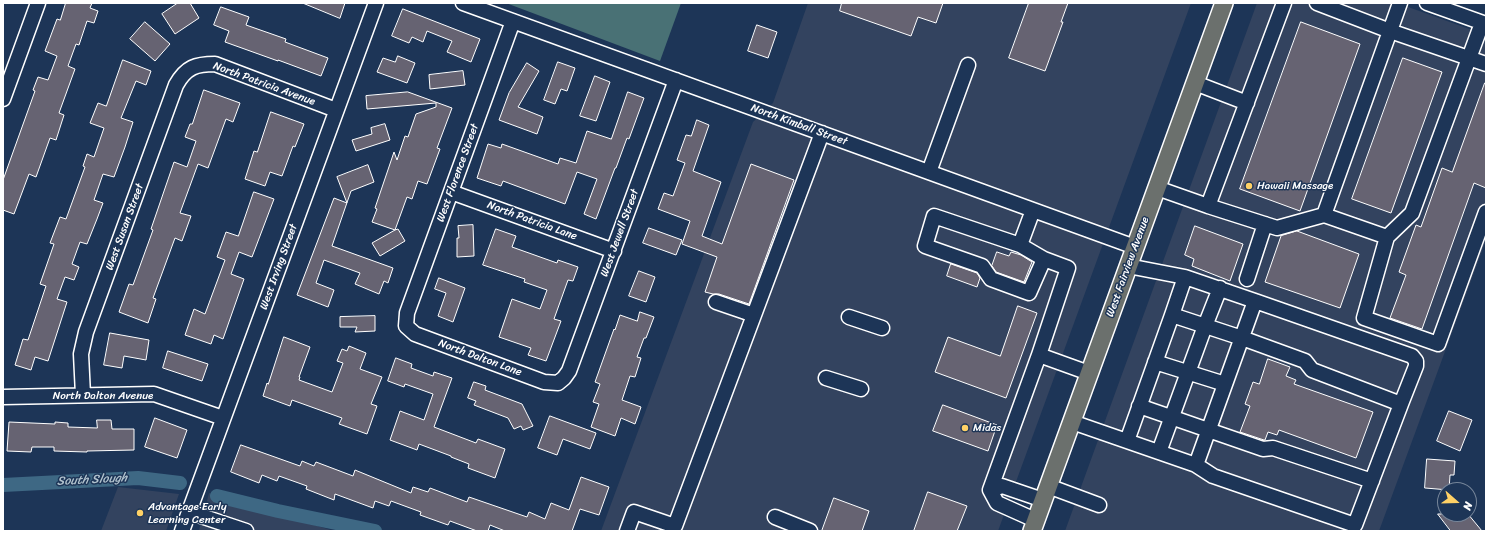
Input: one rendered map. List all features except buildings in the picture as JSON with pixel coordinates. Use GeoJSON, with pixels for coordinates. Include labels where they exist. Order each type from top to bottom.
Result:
{"type":"FeatureCollection","features":[{"type":"Feature","properties":{"kind":"main road","name":"West Fairview Avenue"},"geometry":{"type":"LineString","coordinates":[[1034,526],[1224,3]]}},
{"type":"Feature","properties":{"kind":"street"},"geometry":{"type":"LineString","coordinates":[[3,99],[38,3]]}},
{"type":"Feature","properties":{"kind":"street","name":"West Irving Street"},"geometry":{"type":"LineString","coordinates":[[182,531],[376,3]]}},
{"type":"Feature","properties":{"kind":"street","name":"North Kimball Street"},"geometry":{"type":"LineString","coordinates":[[463,3],[1135,246]]}},
{"type":"Feature","properties":{"kind":"street"},"geometry":{"type":"LineString","coordinates":[[1208,206],[1284,3]]}},
{"type":"Feature","properties":{"kind":"street"},"geometry":{"type":"LineString","coordinates":[[1317,3],[1390,31],[1486,64]]}},
{"type":"Feature","properties":{"kind":"street"},"geometry":{"type":"LineString","coordinates":[[1324,215],[1400,3]]}},
{"type":"Feature","properties":{"kind":"street"},"geometry":{"type":"LineString","coordinates":[[1426,3],[1484,24],[1469,58],[1412,213],[1387,237],[1364,318],[1438,344],[1486,212]]}},
{"type":"Feature","properties":{"kind":"street","name":"West Florence Street"},"geometry":{"type":"LineString","coordinates":[[406,326],[407,313],[513,21]]}},
{"type":"Feature","properties":{"kind":"street","name":"North Patricia Avenue"},"geometry":{"type":"LineString","coordinates":[[192,67],[204,64],[215,64],[336,110]]}},
{"type":"Feature","properties":{"kind":"street"},"geometry":{"type":"LineString","coordinates":[[929,172],[968,65]]}},
{"type":"Feature","properties":{"kind":"street","name":"West Susan Street"},"geometry":{"type":"LineString","coordinates":[[84,395],[81,354],[86,332],[176,85],[181,75],[192,67]]}},
{"type":"Feature","properties":{"kind":"street","name":"West Jewell Street"},"geometry":{"type":"LineString","coordinates":[[558,383],[569,371],[676,80]]}},
{"type":"Feature","properties":{"kind":"street"},"geometry":{"type":"LineString","coordinates":[[1195,83],[1247,103]]}},
{"type":"Feature","properties":{"kind":"street"},"geometry":{"type":"LineString","coordinates":[[627,531],[634,512],[675,526],[822,133]]}},
{"type":"Feature","properties":{"kind":"street"},"geometry":{"type":"LineString","coordinates":[[1157,188],[1277,228],[1324,215],[1387,237]]}},
{"type":"Feature","properties":{"kind":"street","name":"North Patricia Lane"},"geometry":{"type":"LineString","coordinates":[[451,192],[614,251]]}},
{"type":"Feature","properties":{"kind":"street"},"geometry":{"type":"LineString","coordinates":[[1020,246],[1033,210]]}},
{"type":"Feature","properties":{"kind":"street"},"geometry":{"type":"LineString","coordinates":[[990,490],[1039,355],[1068,268],[1044,259],[1020,246],[934,216],[925,246],[982,266],[991,279],[1029,293],[1044,259]]}},
{"type":"Feature","properties":{"kind":"street"},"geometry":{"type":"LineString","coordinates":[[1247,279],[1265,224]]}},
{"type":"Feature","properties":{"kind":"street"},"geometry":{"type":"LineString","coordinates":[[1072,422],[1196,465],[1213,476],[1355,525],[1416,366],[1416,361],[1412,356],[1220,288],[1184,277],[1128,266]]}},
{"type":"Feature","properties":{"kind":"street"},"geometry":{"type":"LineString","coordinates":[[1126,441],[1172,315],[1184,277]]}},
{"type":"Feature","properties":{"kind":"street"},"geometry":{"type":"LineString","coordinates":[[1159,452],[1220,288]]}},
{"type":"Feature","properties":{"kind":"street"},"geometry":{"type":"LineString","coordinates":[[1196,465],[1255,301]]}},
{"type":"Feature","properties":{"kind":"street"},"geometry":{"type":"LineString","coordinates":[[716,302],[754,315]]}},
{"type":"Feature","properties":{"kind":"street"},"geometry":{"type":"LineString","coordinates":[[1172,315],[1305,361],[1312,370],[1401,404]]}},
{"type":"Feature","properties":{"kind":"street"},"geometry":{"type":"LineString","coordinates":[[849,317],[882,328]]}},
{"type":"Feature","properties":{"kind":"street","name":"North Dalton Lane"},"geometry":{"type":"LineString","coordinates":[[406,326],[410,331],[422,337],[544,382],[558,383]]}},
{"type":"Feature","properties":{"kind":"street"},"geometry":{"type":"LineString","coordinates":[[1039,355],[1089,373]]}},
{"type":"Feature","properties":{"kind":"street"},"geometry":{"type":"LineString","coordinates":[[1155,362],[1225,384]]}},
{"type":"Feature","properties":{"kind":"street"},"geometry":{"type":"LineString","coordinates":[[826,378],[861,389]]}},
{"type":"Feature","properties":{"kind":"street","name":"North Dalton Avenue"},"geometry":{"type":"LineString","coordinates":[[3,397],[154,394],[223,418]]}},
{"type":"Feature","properties":{"kind":"street"},"geometry":{"type":"LineString","coordinates":[[1139,406],[1262,449],[1273,448],[1372,481]]}},
{"type":"Feature","properties":{"kind":"street"},"geometry":{"type":"LineString","coordinates":[[990,490],[1002,486],[1046,493],[1099,505]]}},
{"type":"Feature","properties":{"kind":"street"},"geometry":{"type":"LineString","coordinates":[[990,490],[997,502],[1034,526]]}},
{"type":"Feature","properties":{"kind":"street"},"geometry":{"type":"LineString","coordinates":[[189,512],[246,531]]}},
{"type":"Feature","properties":{"kind":"street"},"geometry":{"type":"LineString","coordinates":[[775,518],[810,531]]}},
{"type":"Feature","properties":{"kind":"shaded area"},"geometry":{"type":"Polygon","coordinates":[[[808,3],[1191,3],[998,531],[601,531],[753,122],[773,103],[808,3]]]}},
{"type":"Feature","properties":{"kind":"shaded area"},"geometry":{"type":"Polygon","coordinates":[[[1257,3],[1397,3],[1486,35],[1486,240],[1379,531],[1065,531],[1257,3]]]}},
{"type":"Feature","properties":{"kind":"shaded area","name":"Advantage Early Learning Center"},"geometry":{"type":"Polygon","coordinates":[[[118,487],[179,494],[166,531],[101,531],[118,487]]]}},
{"type":"Feature","properties":{"kind":"shaded area"},"geometry":{"type":"Polygon","coordinates":[[[209,493],[334,531],[200,531],[199,530],[209,493]]]}},
{"type":"Feature","properties":{"kind":"green space"},"geometry":{"type":"Polygon","coordinates":[[[506,3],[681,3],[660,61],[506,3]]]}},
{"type":"Feature","properties":{"kind":"waterway","name":"South Slough"},"geometry":{"type":"LineString","coordinates":[[3,485],[138,478],[180,483]]}},
{"type":"Feature","properties":{"kind":"waterway","name":"South Slough"},"geometry":{"type":"LineString","coordinates":[[217,496],[278,511],[375,531]]}},
{"type":"Feature","properties":{"kind":"place","name":"Hawaii Massage"},"geometry":{"type":"Point","coordinates":[1249,186]}},
{"type":"Feature","properties":{"kind":"place","name":"Midas"},"geometry":{"type":"Point","coordinates":[965,428]}},
{"type":"Feature","properties":{"kind":"place","name":"Advantage Early Learning Center"},"geometry":{"type":"Point","coordinates":[140,513]}}]}
